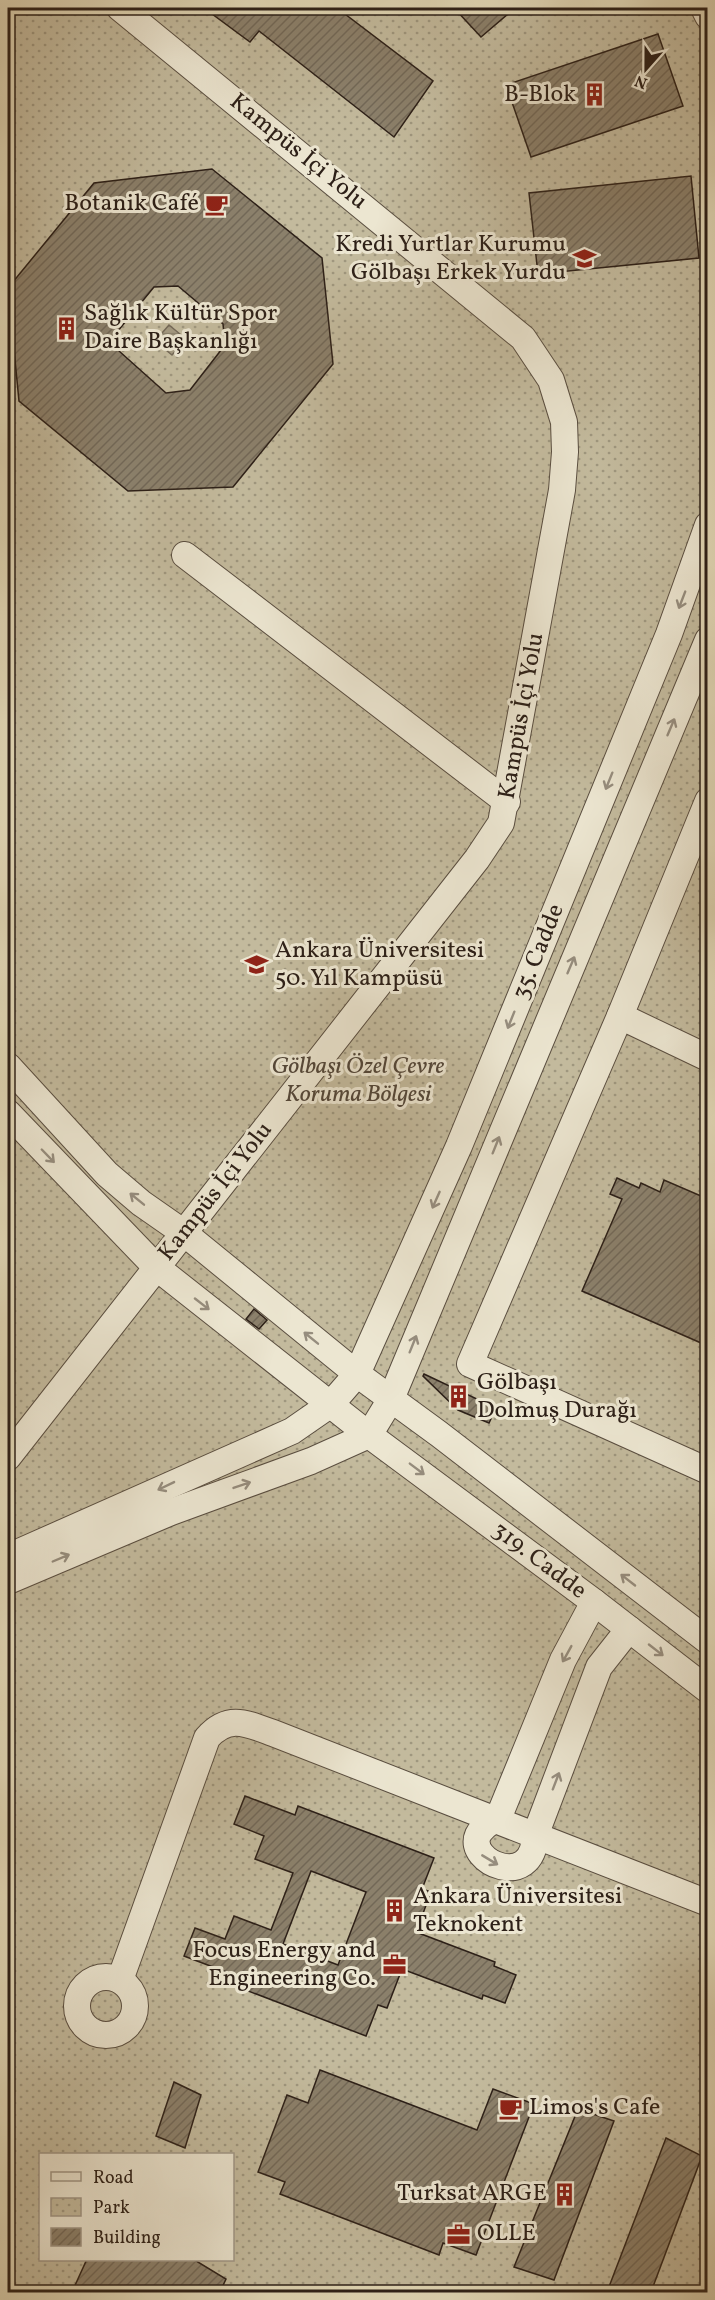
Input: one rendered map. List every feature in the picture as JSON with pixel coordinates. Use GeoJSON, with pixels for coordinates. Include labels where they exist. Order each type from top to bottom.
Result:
{"type":"FeatureCollection","features":[{"type":"Feature","properties":{"kind":"street","name":"Kampüs İçi Yolu"},"geometry":{"type":"LineString","coordinates":[[8,1457],[477,859],[501,823],[507,802],[562,490],[564,423],[551,380],[523,338],[505,320],[120,8]]}},
{"type":"Feature","properties":{"kind":"street"},"geometry":{"type":"LineString","coordinates":[[704,8],[708,16]]}},
{"type":"Feature","properties":{"kind":"street","name":"35. Cadde"},"geometry":{"type":"LineString","coordinates":[[8,1557],[292,1431],[331,1404],[357,1374],[468,1124],[669,634],[708,525]]}},
{"type":"Feature","properties":{"kind":"street"},"geometry":{"type":"LineString","coordinates":[[185,555],[507,802]]}},
{"type":"Feature","properties":{"kind":"street","name":"35. Cadde"},"geometry":{"type":"LineString","coordinates":[[369,1435],[391,1399],[708,639]]}},
{"type":"Feature","properties":{"kind":"street"},"geometry":{"type":"LineString","coordinates":[[708,801],[620,1016],[470,1364],[708,1471]]}},
{"type":"Feature","properties":{"kind":"street"},"geometry":{"type":"LineString","coordinates":[[620,1016],[708,1058]]}},
{"type":"Feature","properties":{"kind":"street","name":"319. Cadde"},"geometry":{"type":"LineString","coordinates":[[8,1066],[107,1174],[184,1233],[357,1374],[708,1641]]}},
{"type":"Feature","properties":{"kind":"street","name":"319. Cadde"},"geometry":{"type":"LineString","coordinates":[[8,1113],[156,1267],[369,1435],[708,1690]]}},
{"type":"Feature","properties":{"kind":"street"},"geometry":{"type":"LineString","coordinates":[[8,1581],[171,1512],[311,1461],[369,1435]]}},
{"type":"Feature","properties":{"kind":"street"},"geometry":{"type":"LineString","coordinates":[[594,1602],[563,1660],[496,1821],[484,1826],[477,1836],[476,1846],[482,1856],[492,1863],[509,1868],[525,1863],[531,1856],[535,1836],[599,1667],[629,1629]]}},
{"type":"Feature","properties":{"kind":"street"},"geometry":{"type":"LineString","coordinates":[[120,1980],[207,1738],[218,1725],[232,1722],[257,1727],[708,1903]]}},
{"type":"Feature","properties":{"kind":"green space","name":"Gölbaşı Özel Çevre Koruma Bölgesi"},"geometry":{"type":"Polygon","coordinates":[[[8,8],[707,8],[707,2292],[8,2292],[8,8]]]}},
{"type":"Feature","properties":{"kind":"shaded area"},"geometry":{"type":"Polygon","coordinates":[[[169,325],[186,339],[172,355],[155,341],[169,325]]]}},
{"type":"Feature","properties":{"kind":"building"},"geometry":{"type":"Polygon","coordinates":[[[204,8],[337,8],[433,81],[394,137],[259,31],[250,42],[204,8]]]}},
{"type":"Feature","properties":{"kind":"building"},"geometry":{"type":"Polygon","coordinates":[[[454,8],[515,8],[481,37],[454,8]]]}},
{"type":"Feature","properties":{"kind":"building","name":"B-Blok"},"geometry":{"type":"Polygon","coordinates":[[[658,34],[683,106],[531,157],[506,85],[658,34]]]}},
{"type":"Feature","properties":{"kind":"building","name":"Sağlık Kültür Spor Daire Başkanlığı"},"geometry":{"type":"Polygon","coordinates":[[[212,169],[322,258],[333,364],[233,487],[128,491],[19,401],[8,288],[94,183],[212,169]],[[178,286],[154,287],[117,332],[119,351],[166,393],[190,390],[225,345],[223,324],[178,286]]]}},
{"type":"Feature","properties":{"kind":"building"},"geometry":{"type":"Polygon","coordinates":[[[691,176],[699,258],[538,274],[529,193],[691,176]]]}},
{"type":"Feature","properties":{"kind":"building"},"geometry":{"type":"Polygon","coordinates":[[[617,1178],[639,1188],[641,1183],[660,1192],[664,1180],[708,1199],[708,1346],[582,1291],[622,1199],[610,1194],[617,1178]]]}},
{"type":"Feature","properties":{"kind":"building"},"geometry":{"type":"Polygon","coordinates":[[[254,1309],[267,1320],[259,1329],[246,1319],[254,1309]]]}},
{"type":"Feature","properties":{"kind":"building","name":"Gölbaşı Dolmuş Durağı"},"geometry":{"type":"Polygon","coordinates":[[[424,1374],[496,1408],[489,1423],[458,1410],[423,1376],[424,1374]]]}},
{"type":"Feature","properties":{"kind":"building","name":"Ankara Üniversitesi Teknokent"},"geometry":{"type":"Polygon","coordinates":[[[245,1796],[295,1815],[298,1806],[434,1858],[422,1889],[431,1892],[416,1932],[495,1962],[494,1966],[516,1975],[505,2003],[483,1995],[482,1999],[402,1969],[387,2008],[378,2005],[366,2036],[230,1984],[234,1975],[184,1956],[195,1928],[225,1939],[234,1916],[271,1930],[293,1873],[255,1859],[264,1836],[234,1824],[245,1796]],[[311,1871],[283,1944],[338,1965],[366,1892],[311,1871]]]}},
{"type":"Feature","properties":{"kind":"building"},"geometry":{"type":"Polygon","coordinates":[[[320,2070],[477,2130],[493,2089],[534,2104],[476,2255],[443,2243],[439,2255],[280,2194],[285,2182],[258,2172],[287,2095],[308,2103],[320,2070]]]}},
{"type":"Feature","properties":{"kind":"building"},"geometry":{"type":"Polygon","coordinates":[[[174,2082],[201,2095],[185,2148],[156,2136],[174,2082]]]}},
{"type":"Feature","properties":{"kind":"building","name":"Turksat ARGE"},"geometry":{"type":"Polygon","coordinates":[[[578,2109],[614,2121],[554,2280],[514,2267],[578,2109]]]}},
{"type":"Feature","properties":{"kind":"building"},"geometry":{"type":"Polygon","coordinates":[[[666,2138],[702,2156],[651,2292],[607,2292],[666,2138]]]}},
{"type":"Feature","properties":{"kind":"building"},"geometry":{"type":"Polygon","coordinates":[[[86,2261],[196,2261],[226,2279],[220,2292],[72,2292],[86,2261]]]}},
{"type":"Feature","properties":{"kind":"place","name":"B-Blok"},"geometry":{"type":"Point","coordinates":[594,95]}},
{"type":"Feature","properties":{"kind":"place","name":"Botanik Café"},"geometry":{"type":"Point","coordinates":[217,204]}},
{"type":"Feature","properties":{"kind":"place","name":"Kredi Yurtlar Kurumu Gölbaşı Erkek Yurdu"},"geometry":{"type":"Point","coordinates":[584,259]}},
{"type":"Feature","properties":{"kind":"place","name":"Sağlık Kültür Spor Daire Başkanlığı"},"geometry":{"type":"Point","coordinates":[66,328]}},
{"type":"Feature","properties":{"kind":"place","name":"Ankara Üniversitesi 50. Yıl Kampüsü"},"geometry":{"type":"Point","coordinates":[257,965]}},
{"type":"Feature","properties":{"kind":"place","name":"Gölbaşı Dolmuş Durağı"},"geometry":{"type":"Point","coordinates":[459,1397]}},
{"type":"Feature","properties":{"kind":"place","name":"Ankara Üniversitesi Teknokent"},"geometry":{"type":"Point","coordinates":[395,1911]}},
{"type":"Feature","properties":{"kind":"place","name":"Focus Energy and Engineering Co."},"geometry":{"type":"Point","coordinates":[394,1965]}},
{"type":"Feature","properties":{"kind":"place","name":"Limos's Cafe"},"geometry":{"type":"Point","coordinates":[511,2108]}},
{"type":"Feature","properties":{"kind":"place","name":"Turksat ARGE"},"geometry":{"type":"Point","coordinates":[565,2194]}},
{"type":"Feature","properties":{"kind":"place","name":"OLLE"},"geometry":{"type":"Point","coordinates":[459,2234]}}]}
